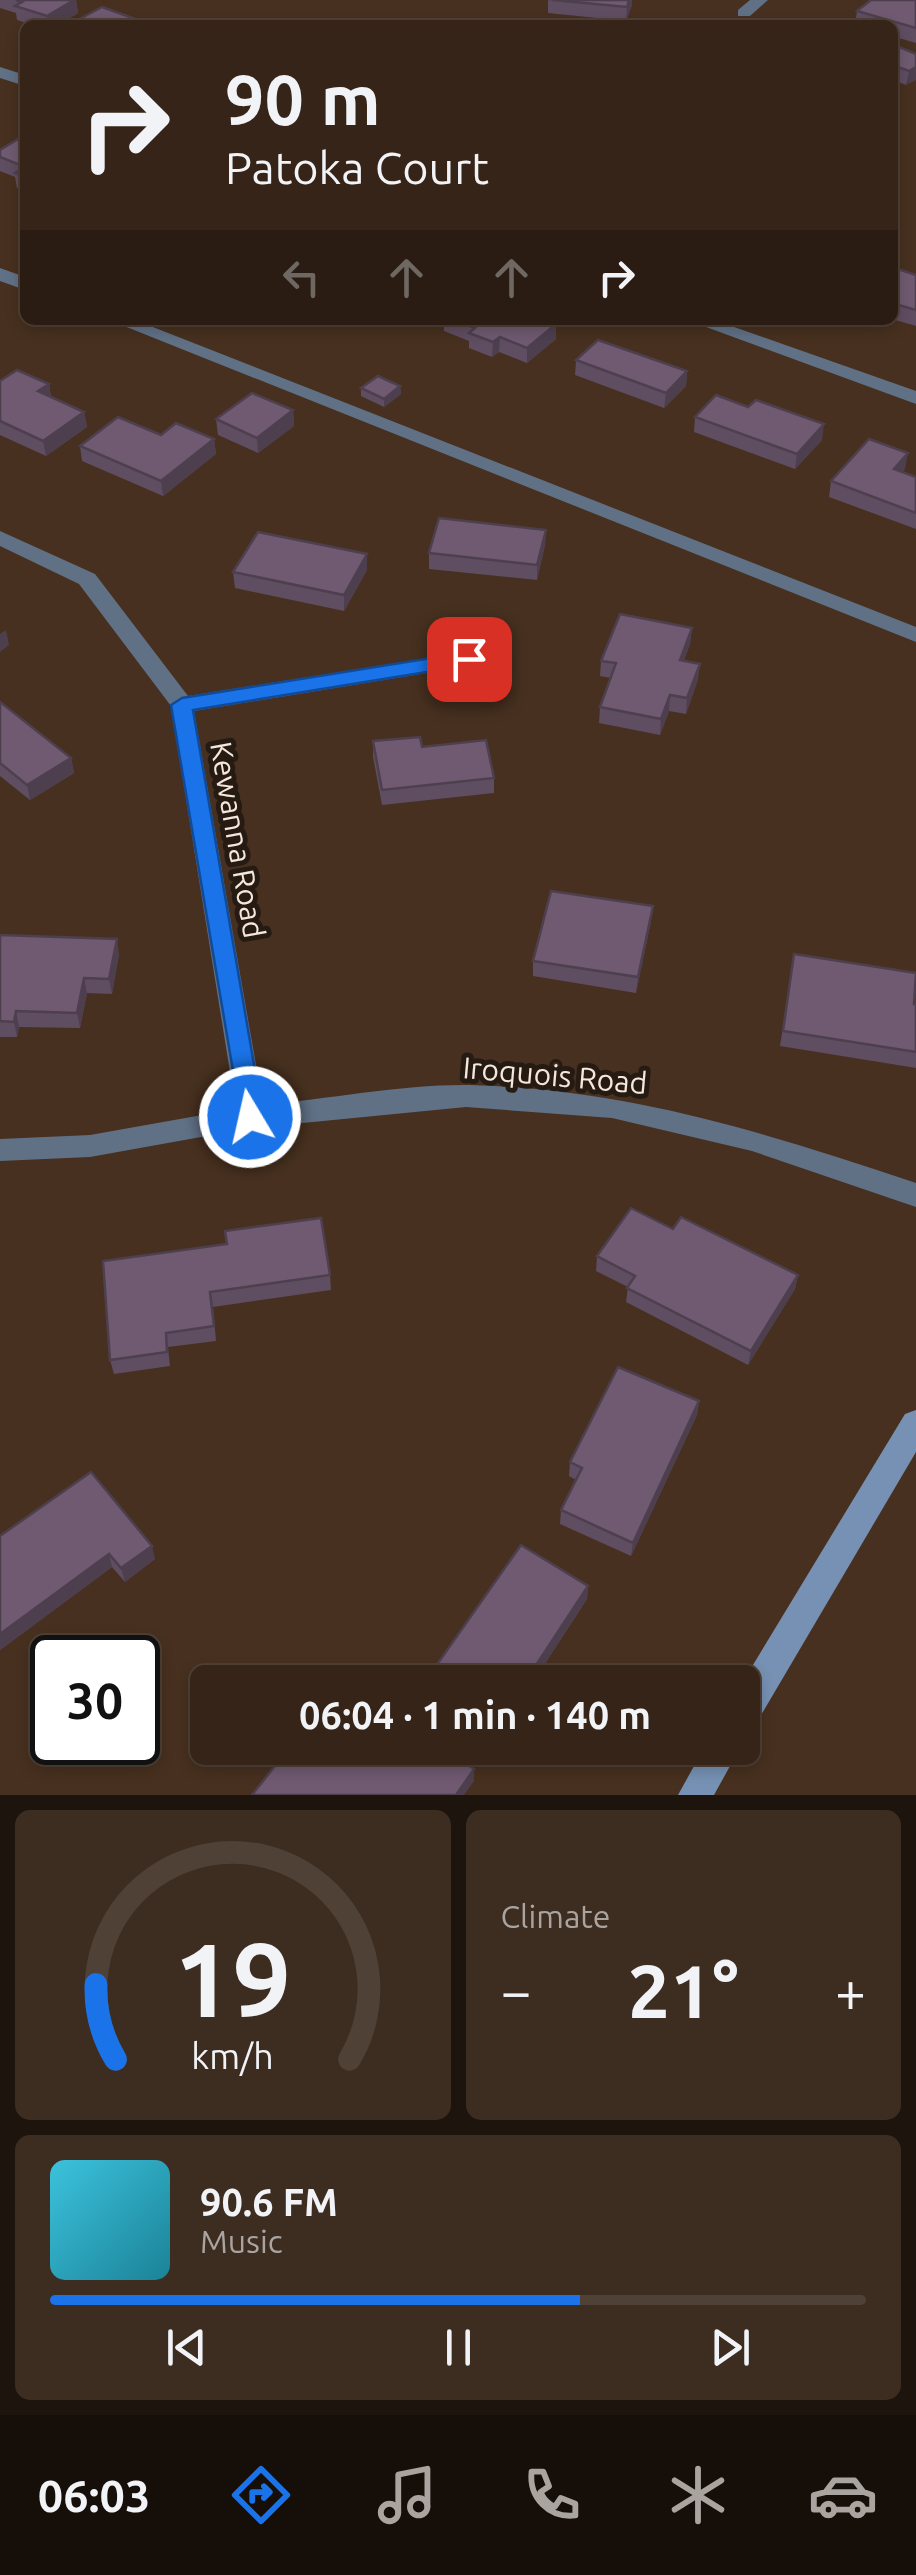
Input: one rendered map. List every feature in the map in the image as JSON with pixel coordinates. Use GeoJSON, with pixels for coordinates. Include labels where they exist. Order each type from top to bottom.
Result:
{"type":"FeatureCollection","features":[{"type":"Feature","properties":{"kind":"street"},"geometry":{"type":"LineString","coordinates":[[744,13],[760,0]]}},
{"type":"Feature","properties":{"kind":"street"},"geometry":{"type":"LineString","coordinates":[[131,325],[916,636]]}},
{"type":"Feature","properties":{"kind":"street"},"geometry":{"type":"LineString","coordinates":[[710,325],[916,398]]}},
{"type":"Feature","properties":{"kind":"street","name":"Kewanna Road"},"geometry":{"type":"LineString","coordinates":[[0,538],[86,579],[182,705],[250,1117]]}},
{"type":"Feature","properties":{"kind":"street"},"geometry":{"type":"LineString","coordinates":[[182,705],[469,659]]}},
{"type":"Feature","properties":{"kind":"street","name":"Iroquois Road"},"geometry":{"type":"LineString","coordinates":[[0,1150],[90,1146],[250,1117],[466,1096],[612,1108],[752,1140],[916,1195]]}},
{"type":"Feature","properties":{"kind":"street"},"geometry":{"type":"LineString","coordinates":[[760,1685],[916,1424]]}},
{"type":"Feature","properties":{"kind":"street"},"geometry":{"type":"LineString","coordinates":[[695,1795],[713,1765]]}},
{"type":"Feature","properties":{"kind":"building"},"geometry":{"type":"Polygon","coordinates":[[[16,0],[74,0],[47,16],[15,6],[22,2],[16,0]]]}},
{"type":"Feature","properties":{"kind":"building"},"geometry":{"type":"Polygon","coordinates":[[[553,0],[629,0],[627,7],[553,0]]]}},
{"type":"Feature","properties":{"kind":"building"},"geometry":{"type":"Polygon","coordinates":[[[871,0],[916,0],[916,28],[898,20],[857,11],[871,0]]]}},
{"type":"Feature","properties":{"kind":"building"},"geometry":{"type":"Polygon","coordinates":[[[102,7],[138,20],[78,20],[102,7]]]}},
{"type":"Feature","properties":{"kind":"building"},"geometry":{"type":"Polygon","coordinates":[[[898,46],[916,54],[916,67],[909,71],[898,67],[898,46]]]}},
{"type":"Feature","properties":{"kind":"building"},"geometry":{"type":"Polygon","coordinates":[[[20,138],[20,165],[0,157],[0,150],[20,138]]]}},
{"type":"Feature","properties":{"kind":"building"},"geometry":{"type":"Polygon","coordinates":[[[898,269],[916,275],[916,310],[898,305],[898,269]]]}},
{"type":"Feature","properties":{"kind":"building"},"geometry":{"type":"Polygon","coordinates":[[[468,325],[555,325],[527,348],[500,337],[493,342],[469,333],[475,328],[468,325]]]}},
{"type":"Feature","properties":{"kind":"building"},"geometry":{"type":"Polygon","coordinates":[[[598,340],[687,371],[666,393],[576,360],[598,340]]]}},
{"type":"Feature","properties":{"kind":"building"},"geometry":{"type":"Polygon","coordinates":[[[17,370],[49,384],[38,391],[84,412],[43,441],[0,421],[0,381],[17,370]]]}},
{"type":"Feature","properties":{"kind":"building"},"geometry":{"type":"Polygon","coordinates":[[[378,376],[400,386],[384,399],[361,388],[378,376]]]}},
{"type":"Feature","properties":{"kind":"building"},"geometry":{"type":"Polygon","coordinates":[[[252,393],[293,410],[257,438],[216,419],[252,393]]]}},
{"type":"Feature","properties":{"kind":"building"},"geometry":{"type":"Polygon","coordinates":[[[716,395],[748,407],[756,400],[824,424],[797,454],[695,417],[716,395]]]}},
{"type":"Feature","properties":{"kind":"building"},"geometry":{"type":"Polygon","coordinates":[[[118,417],[161,435],[176,423],[214,439],[161,481],[80,446],[118,417]]]}},
{"type":"Feature","properties":{"kind":"building"},"geometry":{"type":"Polygon","coordinates":[[[869,439],[908,453],[894,469],[916,477],[916,513],[831,481],[869,439]]]}},
{"type":"Feature","properties":{"kind":"building"},"geometry":{"type":"Polygon","coordinates":[[[439,518],[546,530],[537,565],[429,553],[439,518]]]}},
{"type":"Feature","properties":{"kind":"building"},"geometry":{"type":"Polygon","coordinates":[[[258,532],[367,554],[344,595],[233,572],[258,532]]]}},
{"type":"Feature","properties":{"kind":"building"},"geometry":{"type":"Polygon","coordinates":[[[620,614],[692,628],[680,660],[700,664],[687,698],[670,695],[661,719],[600,707],[616,663],[601,661],[620,614]]]}},
{"type":"Feature","properties":{"kind":"building"},"geometry":{"type":"Polygon","coordinates":[[[0,702],[71,758],[27,785],[0,763],[0,702]]]}},
{"type":"Feature","properties":{"kind":"building"},"geometry":{"type":"Polygon","coordinates":[[[420,737],[422,747],[486,740],[494,778],[382,790],[373,741],[420,737]]]}},
{"type":"Feature","properties":{"kind":"building"},"geometry":{"type":"Polygon","coordinates":[[[551,891],[653,906],[638,977],[533,961],[551,891]]]}},
{"type":"Feature","properties":{"kind":"building"},"geometry":{"type":"Polygon","coordinates":[[[0,935],[117,939],[109,979],[84,978],[77,1013],[16,1011],[14,1022],[0,1021],[0,935]]]}},
{"type":"Feature","properties":{"kind":"building"},"geometry":{"type":"Polygon","coordinates":[[[794,954],[916,973],[916,1052],[783,1031],[794,954]]]}},
{"type":"Feature","properties":{"kind":"building"},"geometry":{"type":"Polygon","coordinates":[[[631,1208],[673,1229],[681,1217],[798,1275],[751,1351],[627,1288],[635,1276],[597,1256],[631,1208]]]}},
{"type":"Feature","properties":{"kind":"building"},"geometry":{"type":"Polygon","coordinates":[[[321,1218],[330,1275],[210,1292],[214,1326],[166,1333],[167,1352],[110,1360],[103,1261],[227,1244],[225,1231],[321,1218]]]}},
{"type":"Feature","properties":{"kind":"building"},"geometry":{"type":"Polygon","coordinates":[[[618,1367],[699,1401],[633,1543],[561,1510],[582,1468],[570,1462],[618,1367]]]}},
{"type":"Feature","properties":{"kind":"building"},"geometry":{"type":"Polygon","coordinates":[[[91,1472],[152,1546],[121,1568],[109,1554],[0,1634],[0,1536],[91,1472]]]}},
{"type":"Feature","properties":{"kind":"building"},"geometry":{"type":"Polygon","coordinates":[[[521,1545],[588,1586],[536,1665],[437,1665],[521,1545]]]}},
{"type":"Feature","properties":{"kind":"building"},"geometry":{"type":"Polygon","coordinates":[[[276,1765],[468,1765],[474,1769],[456,1795],[252,1795],[276,1765]]]}},
{"type":"Feature","properties":{"kind":"route"},"geometry":{"type":"LineString","coordinates":[[250,1117],[182,705],[469,659]]}}]}
